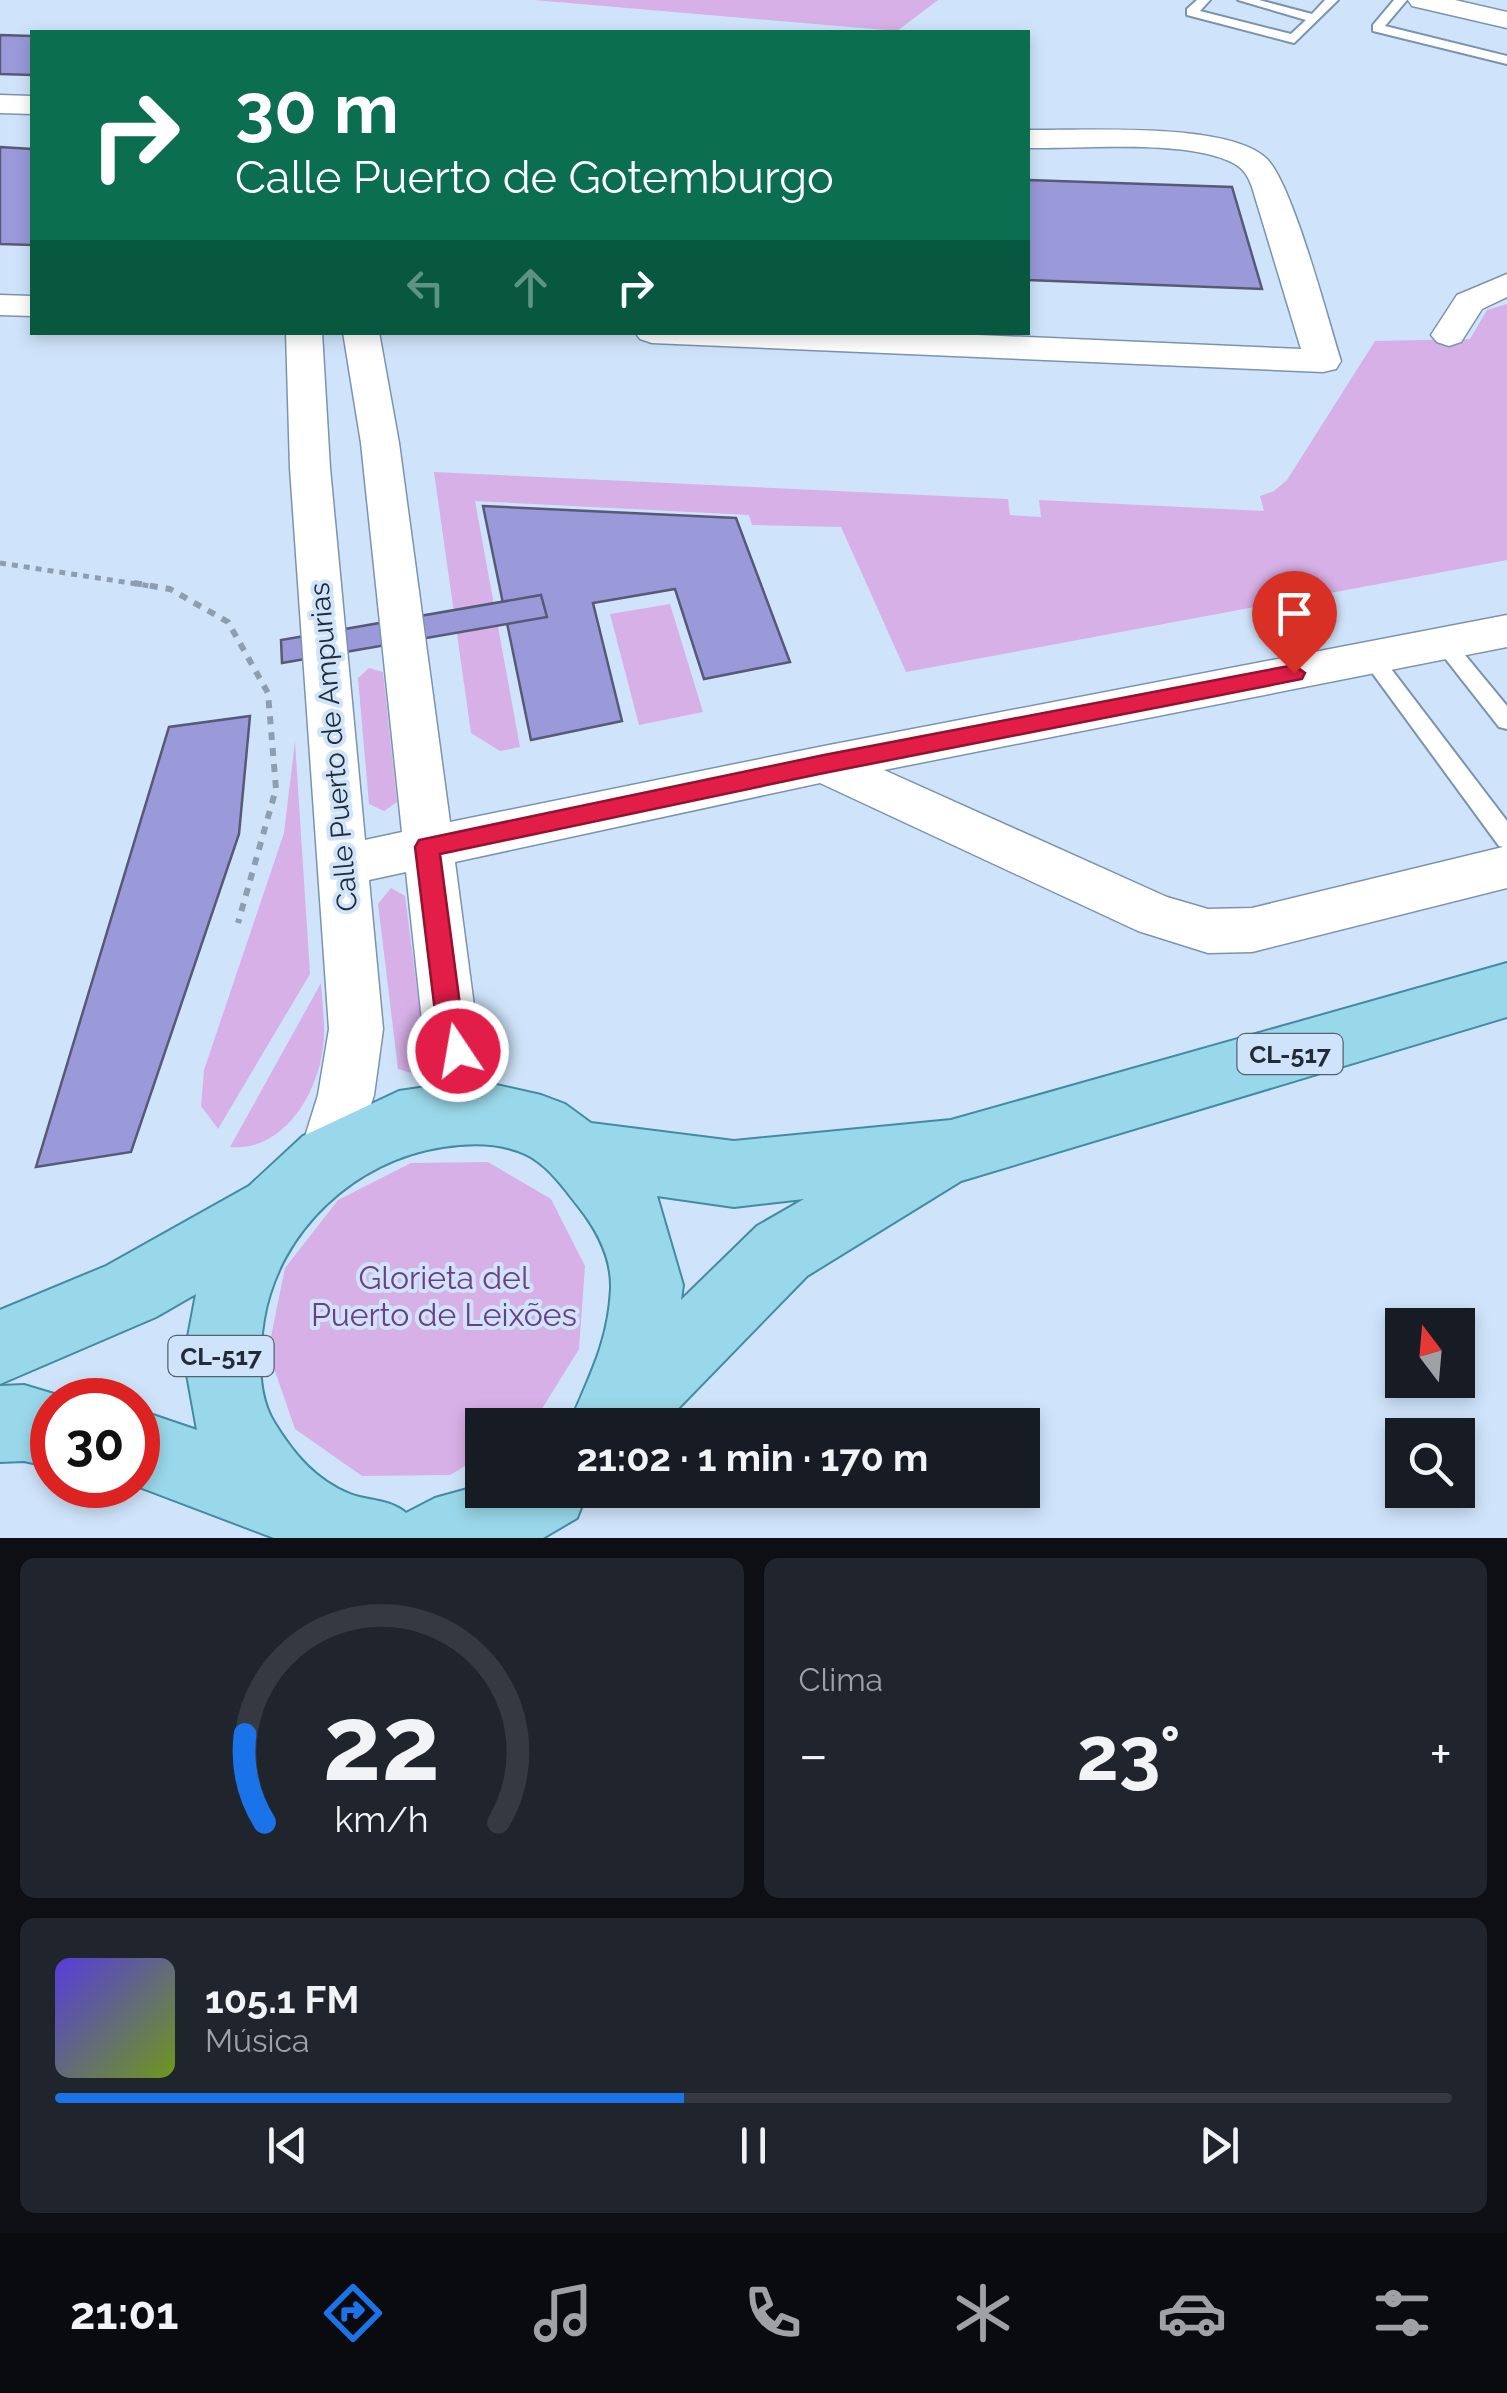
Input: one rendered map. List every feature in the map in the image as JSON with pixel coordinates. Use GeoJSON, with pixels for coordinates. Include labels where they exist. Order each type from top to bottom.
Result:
{"type":"FeatureCollection","features":[{"type":"Feature","properties":{"kind":"main road","name":"CL-517"},"geometry":{"type":"LineString","coordinates":[[578,1153],[734,1174],[952,1152],[1507,990]]}},
{"type":"Feature","properties":{"kind":"main road","name":"CL-517"},"geometry":{"type":"LineString","coordinates":[[0,1347],[131,1292],[274,1210],[327,1158],[399,1122],[474,1111],[541,1126],[578,1153],[632,1219],[647,1284],[639,1358],[616,1408]]}},
{"type":"Feature","properties":{"kind":"main road","name":"CL-517"},"geometry":{"type":"LineString","coordinates":[[625,1408],[782,1251],[952,1152]]}},
{"type":"Feature","properties":{"kind":"main road","name":"CL-517"},"geometry":{"type":"LineString","coordinates":[[274,1210],[236,1280],[221,1358],[236,1435],[281,1498]]}},
{"type":"Feature","properties":{"kind":"main road"},"geometry":{"type":"LineString","coordinates":[[0,1424],[30,1424]]}},
{"type":"Feature","properties":{"kind":"main road","name":"CL-517"},"geometry":{"type":"LineString","coordinates":[[160,1456],[281,1498],[340,1533],[376,1538]]}},
{"type":"Feature","properties":{"kind":"main road"},"geometry":{"type":"LineString","coordinates":[[435,1538],[486,1527],[518,1508]]}},
{"type":"Feature","properties":{"kind":"street"},"geometry":{"type":"LineString","coordinates":[[1421,0],[1507,20]]}},
{"type":"Feature","properties":{"kind":"street"},"geometry":{"type":"LineString","coordinates":[[0,104],[30,106]]}},
{"type":"Feature","properties":{"kind":"street"},"geometry":{"type":"LineString","coordinates":[[721,335],[1323,361],[1261,170],[1242,156],[1207,144],[1030,139]]}},
{"type":"Feature","properties":{"kind":"street"},"geometry":{"type":"LineString","coordinates":[[1448,335],[1470,302],[1507,284]]}},
{"type":"Feature","properties":{"kind":"street"},"geometry":{"type":"LineString","coordinates":[[0,305],[30,306]]}},
{"type":"Feature","properties":{"kind":"street","name":"Calle Puerto de Ampurias"},"geometry":{"type":"LineString","coordinates":[[304,335],[310,468],[356,1029],[346,1095],[327,1158]]}},
{"type":"Feature","properties":{"kind":"street"},"geometry":{"type":"LineString","coordinates":[[361,335],[380,443],[449,1020],[474,1111]]}},
{"type":"Feature","properties":{"kind":"street"},"geometry":{"type":"LineString","coordinates":[[343,865],[824,764],[1444,643],[1504,636]]}},
{"type":"Feature","properties":{"kind":"street"},"geometry":{"type":"LineString","coordinates":[[824,764],[1156,916],[1208,931],[1252,930],[1507,867]]}},
{"type":"Feature","properties":{"kind":"lane"},"geometry":{"type":"LineString","coordinates":[[1204,0],[1192,12],[1294,39],[1332,0]]}},
{"type":"Feature","properties":{"kind":"lane"},"geometry":{"type":"LineString","coordinates":[[1244,0],[1314,18]]}},
{"type":"Feature","properties":{"kind":"lane"},"geometry":{"type":"LineString","coordinates":[[1401,0],[1377,28],[1507,60]]}},
{"type":"Feature","properties":{"kind":"lane"},"geometry":{"type":"LineString","coordinates":[[1444,643],[1507,721]]}},
{"type":"Feature","properties":{"kind":"lane"},"geometry":{"type":"LineString","coordinates":[[1372,658],[1507,839]]}},
{"type":"Feature","properties":{"kind":"path"},"geometry":{"type":"LineString","coordinates":[[0,563],[170,589],[228,622],[268,693],[276,789],[238,923]]}},
{"type":"Feature","properties":{"kind":"green space"},"geometry":{"type":"Polygon","coordinates":[[[534,0],[938,0],[898,30],[534,0]]]}},
{"type":"Feature","properties":{"kind":"green space"},"geometry":{"type":"Polygon","coordinates":[[[1507,304],[1507,560],[906,672],[841,527],[752,525],[749,515],[475,501],[520,747],[500,751],[471,733],[434,472],[1008,499],[1010,515],[1041,517],[1039,500],[1264,511],[1260,496],[1287,480],[1375,341],[1470,339],[1487,310],[1507,304]]]}},
{"type":"Feature","properties":{"kind":"green space"},"geometry":{"type":"Polygon","coordinates":[[[670,604],[703,712],[639,725],[610,614],[670,604]]]}},
{"type":"Feature","properties":{"kind":"green space"},"geometry":{"type":"Polygon","coordinates":[[[369,668],[383,672],[397,802],[384,811],[369,804],[358,678],[369,668]]]}},
{"type":"Feature","properties":{"kind":"green space"},"geometry":{"type":"Polygon","coordinates":[[[295,741],[310,974],[218,1129],[201,1106],[204,1070],[284,833],[295,741]]]}},
{"type":"Feature","properties":{"kind":"green space"},"geometry":{"type":"Polygon","coordinates":[[[391,888],[405,896],[426,1059],[415,1074],[398,1069],[378,904],[391,888]]]}},
{"type":"Feature","properties":{"kind":"green space"},"geometry":{"type":"Polygon","coordinates":[[[321,983],[323,1048],[305,1102],[281,1131],[266,1140],[230,1147],[321,983]]]}},
{"type":"Feature","properties":{"kind":"green space","name":"Glorieta del Puerto de Leixões"},"geometry":{"type":"Polygon","coordinates":[[[488,1162],[551,1199],[585,1266],[579,1349],[543,1408],[465,1408],[465,1466],[450,1475],[362,1476],[295,1429],[268,1351],[285,1268],[338,1200],[411,1163],[488,1162]]]}},
{"type":"Feature","properties":{"kind":"building"},"geometry":{"type":"Polygon","coordinates":[[[0,35],[30,36],[30,75],[0,74],[0,35]]]}},
{"type":"Feature","properties":{"kind":"building"},"geometry":{"type":"Polygon","coordinates":[[[0,147],[30,149],[30,245],[0,244],[0,147]]]}},
{"type":"Feature","properties":{"kind":"building"},"geometry":{"type":"Polygon","coordinates":[[[1030,180],[1232,187],[1262,289],[1030,280],[1030,180]]]}},
{"type":"Feature","properties":{"kind":"building"},"geometry":{"type":"Polygon","coordinates":[[[483,506],[736,518],[790,662],[704,679],[675,589],[593,603],[622,721],[531,740],[483,506]]]}},
{"type":"Feature","properties":{"kind":"building"},"geometry":{"type":"Polygon","coordinates":[[[541,595],[547,617],[282,663],[281,640],[541,595]]]}},
{"type":"Feature","properties":{"kind":"building"},"geometry":{"type":"Polygon","coordinates":[[[250,716],[239,834],[131,1152],[36,1167],[169,727],[250,716]]]}},
{"type":"Feature","properties":{"kind":"route"},"geometry":{"type":"LineString","coordinates":[[458,1051],[449,1020],[427,847],[824,764],[1294,673]]}}]}
